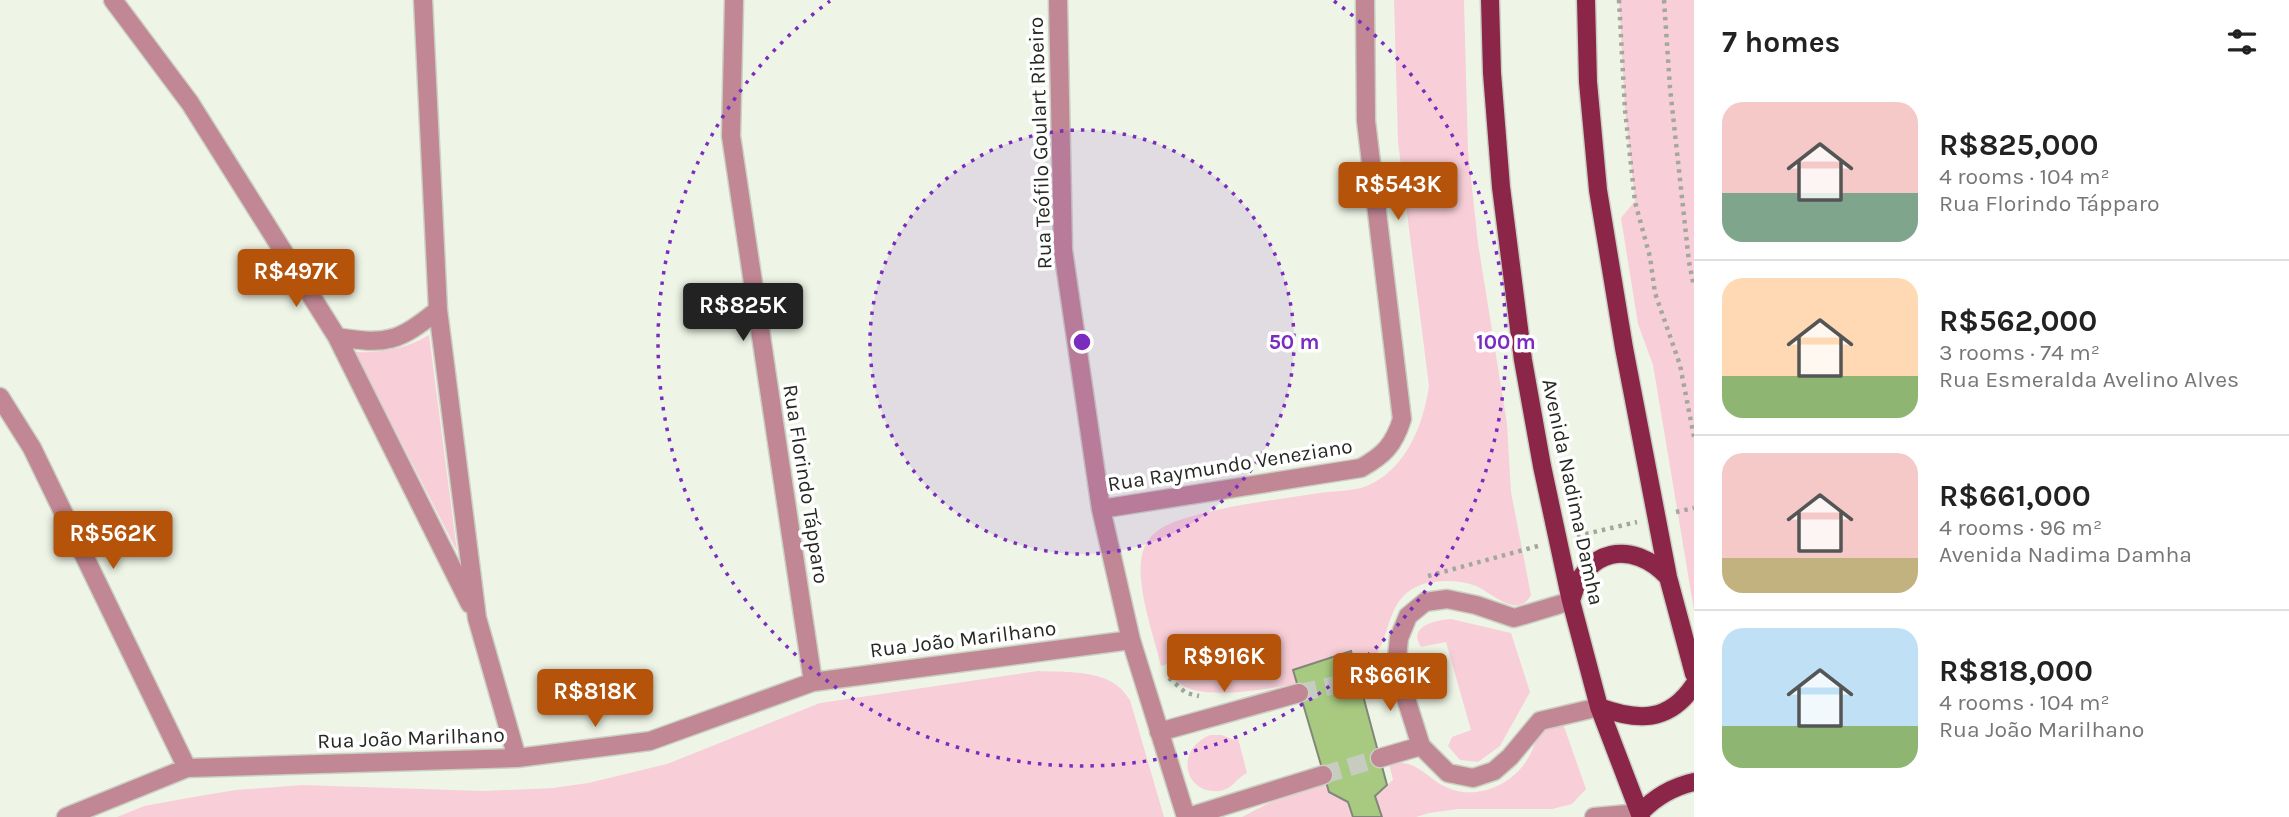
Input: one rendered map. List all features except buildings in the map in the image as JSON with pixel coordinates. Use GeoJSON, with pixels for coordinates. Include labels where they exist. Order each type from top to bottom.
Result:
{"type":"FeatureCollection","features":[{"type":"Feature","properties":{"kind":"main road","name":"Avenida Nadima Damha"},"geometry":{"type":"LineString","coordinates":[[1490,0],[1501,187],[1511,273],[1542,466],[1599,707],[1640,815]]}},
{"type":"Feature","properties":{"kind":"main road"},"geometry":{"type":"LineString","coordinates":[[1586,0],[1588,82],[1598,190],[1624,348],[1668,577],[1694,674]]}},
{"type":"Feature","properties":{"kind":"main road"},"geometry":{"type":"LineString","coordinates":[[1572,601],[1582,574],[1592,564],[1618,553],[1644,557],[1656,564],[1668,577]]}},
{"type":"Feature","properties":{"kind":"main road"},"geometry":{"type":"LineString","coordinates":[[1599,707],[1626,716],[1654,715],[1679,702],[1694,685]]}},
{"type":"Feature","properties":{"kind":"main road"},"geometry":{"type":"LineString","coordinates":[[1640,815],[1649,803],[1670,789],[1694,782]]}},
{"type":"Feature","properties":{"kind":"street"},"geometry":{"type":"LineString","coordinates":[[113,0],[190,103],[337,337],[477,618]]}},
{"type":"Feature","properties":{"kind":"street"},"geometry":{"type":"LineString","coordinates":[[423,0],[438,310],[477,618],[517,758]]}},
{"type":"Feature","properties":{"kind":"street","name":"Rua Florindo Tápparo"},"geometry":{"type":"LineString","coordinates":[[734,0],[731,136],[813,682]]}},
{"type":"Feature","properties":{"kind":"street","name":"Rua Teófilo Goulart Ribeiro"},"geometry":{"type":"LineString","coordinates":[[1058,0],[1063,250],[1101,509],[1132,640],[1187,817]]}},
{"type":"Feature","properties":{"kind":"street","name":"Rua Raymundo Veneziano"},"geometry":{"type":"LineString","coordinates":[[1101,509],[1361,468],[1379,457],[1396,438],[1402,419],[1366,121],[1365,0]]}},
{"type":"Feature","properties":{"kind":"street"},"geometry":{"type":"LineString","coordinates":[[337,337],[373,343],[409,333],[438,310]]}},
{"type":"Feature","properties":{"kind":"street"},"geometry":{"type":"LineString","coordinates":[[0,397],[32,448],[187,768]]}},
{"type":"Feature","properties":{"kind":"street"},"geometry":{"type":"LineString","coordinates":[[1572,601],[1514,618],[1476,605],[1447,599],[1425,602],[1408,616],[1399,639],[1396,667],[1421,746],[1448,773],[1473,778],[1494,771],[1540,720],[1599,707]]}},
{"type":"Feature","properties":{"kind":"street","name":"Rua João Marilhano"},"geometry":{"type":"LineString","coordinates":[[65,817],[187,768],[517,758],[650,741],[813,682],[1132,640]]}},
{"type":"Feature","properties":{"kind":"street"},"geometry":{"type":"LineString","coordinates":[[1359,680],[1396,667]]}},
{"type":"Feature","properties":{"kind":"street"},"geometry":{"type":"LineString","coordinates":[[1159,732],[1299,693]]}},
{"type":"Feature","properties":{"kind":"street"},"geometry":{"type":"LineString","coordinates":[[1380,758],[1421,746]]}},
{"type":"Feature","properties":{"kind":"street"},"geometry":{"type":"LineString","coordinates":[[1187,817],[1323,775]]}},
{"type":"Feature","properties":{"kind":"street"},"geometry":{"type":"LineString","coordinates":[[1594,817],[1640,815]]}},
{"type":"Feature","properties":{"kind":"path"},"geometry":{"type":"LineString","coordinates":[[1619,0],[1625,110],[1635,202],[1650,257],[1655,293],[1680,365],[1694,437]]}},
{"type":"Feature","properties":{"kind":"path"},"geometry":{"type":"LineString","coordinates":[[1664,0],[1670,88],[1694,287]]}},
{"type":"Feature","properties":{"kind":"path"},"geometry":{"type":"LineString","coordinates":[[1422,578],[1558,540],[1694,508]]}},
{"type":"Feature","properties":{"kind":"shaded area"},"geometry":{"type":"Polygon","coordinates":[[[1394,0],[1464,0],[1468,151],[1478,243],[1507,424],[1511,492],[1531,595],[1526,602],[1512,605],[1470,584],[1452,581],[1427,583],[1411,590],[1400,600],[1378,652],[1370,663],[1357,672],[1351,651],[1293,670],[1297,684],[1219,693],[1189,689],[1177,681],[1167,664],[1161,666],[1149,622],[1142,589],[1141,558],[1149,539],[1179,520],[1208,512],[1367,486],[1392,469],[1402,457],[1422,416],[1429,386],[1398,142],[1394,0]]]}},
{"type":"Feature","properties":{"kind":"shaded area"},"geometry":{"type":"Polygon","coordinates":[[[1619,0],[1694,0],[1694,610],[1653,365],[1638,324],[1621,218],[1635,201],[1625,110],[1619,0]]]}},
{"type":"Feature","properties":{"kind":"shaded area"},"geometry":{"type":"Polygon","coordinates":[[[429,335],[457,551],[355,352],[393,349],[412,344],[429,335]]]}},
{"type":"Feature","properties":{"kind":"shaded area"},"geometry":{"type":"Polygon","coordinates":[[[1451,619],[1511,633],[1530,692],[1500,746],[1478,762],[1460,760],[1448,746],[1452,737],[1471,730],[1446,642],[1421,647],[1418,640],[1420,629],[1451,619]]]}},
{"type":"Feature","properties":{"kind":"shaded area"},"geometry":{"type":"Polygon","coordinates":[[[1038,671],[1102,677],[1123,691],[1130,700],[1164,817],[117,817],[144,806],[199,796],[302,785],[483,791],[553,788],[588,783],[667,764],[820,703],[1038,671]]]}},
{"type":"Feature","properties":{"kind":"shaded area"},"geometry":{"type":"Polygon","coordinates":[[[1561,718],[1586,789],[1572,804],[1552,809],[1458,809],[1416,817],[1382,817],[1375,796],[1393,780],[1389,764],[1409,764],[1437,782],[1461,792],[1486,790],[1498,786],[1519,770],[1544,725],[1561,718]]]}},
{"type":"Feature","properties":{"kind":"shaded area"},"geometry":{"type":"Polygon","coordinates":[[[1210,735],[1222,735],[1234,740],[1238,738],[1247,773],[1220,791],[1198,786],[1188,770],[1191,751],[1210,735]]]}},
{"type":"Feature","properties":{"kind":"shaded area"},"geometry":{"type":"Polygon","coordinates":[[[1326,784],[1329,792],[1348,802],[1353,817],[1242,817],[1269,803],[1326,784]]]}},
{"type":"Feature","properties":{"kind":"tunnel"},"geometry":{"type":"LineString","coordinates":[[1299,693],[1359,680]]}},
{"type":"Feature","properties":{"kind":"tunnel"},"geometry":{"type":"LineString","coordinates":[[1323,775],[1380,758]]}}]}
